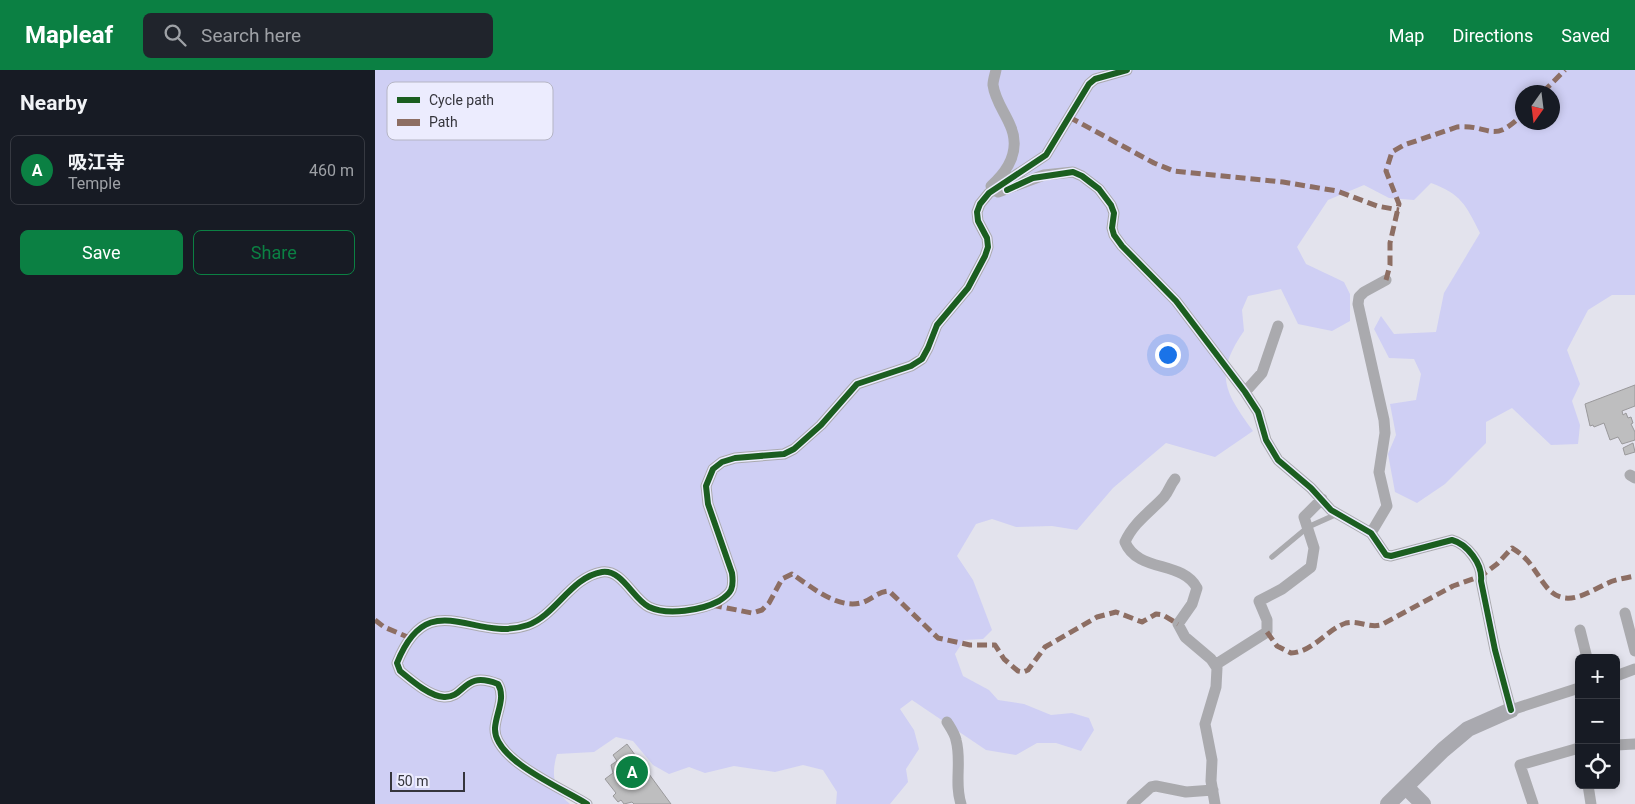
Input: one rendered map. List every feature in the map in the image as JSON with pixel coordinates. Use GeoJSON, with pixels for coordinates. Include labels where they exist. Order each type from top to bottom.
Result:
{"type":"FeatureCollection","features":[{"type":"Feature","properties":{"kind":"street"},"geometry":{"type":"LineString","coordinates":[[990,192],[991,186],[1000,178],[1009,165],[1014,151],[1014,137],[1011,125],[994,90],[995,70]]}},
{"type":"Feature","properties":{"kind":"street"},"geometry":{"type":"LineString","coordinates":[[587,804],[523,766],[506,752],[495,732],[502,690],[497,684],[477,679],[466,683],[455,695],[445,697],[435,694],[400,671],[397,663],[402,650],[423,625],[435,620],[450,620],[487,627],[510,628],[528,625],[544,615],[577,586],[601,572],[610,572],[640,601],[650,608],[662,611],[701,608],[729,595],[734,586],[732,574],[706,495],[708,478],[713,469],[722,462],[735,458],[784,454],[794,449],[821,425],[857,384],[911,366],[921,359],[929,348],[937,325],[968,288],[985,256],[988,247],[978,221],[977,212],[980,204],[990,192],[1046,155],[1089,84],[1095,79],[1127,70]]}},
{"type":"Feature","properties":{"kind":"street"},"geometry":{"type":"LineString","coordinates":[[990,192],[1003,192],[1044,175],[1073,172],[1082,176],[1099,189],[1111,205],[1113,213],[1112,228],[1122,246],[1176,301],[1245,392],[1258,412],[1266,440],[1277,460],[1337,514],[1371,533],[1386,555],[1391,556],[1452,540],[1459,542],[1466,548],[1482,574],[1481,581],[1495,650],[1511,710]]}},
{"type":"Feature","properties":{"kind":"street"},"geometry":{"type":"LineString","coordinates":[[1371,533],[1387,506],[1379,472],[1385,432],[1358,304],[1359,297],[1364,292],[1386,280]]}},
{"type":"Feature","properties":{"kind":"street"},"geometry":{"type":"LineString","coordinates":[[1245,392],[1262,373],[1278,326]]}},
{"type":"Feature","properties":{"kind":"street"},"geometry":{"type":"LineString","coordinates":[[1175,480],[1164,498],[1152,506],[1128,535],[1125,542],[1127,547],[1145,561],[1180,572],[1194,581],[1197,588],[1197,594],[1178,624],[1185,637],[1215,665],[1218,676],[1205,724],[1215,804]]}},
{"type":"Feature","properties":{"kind":"street"},"geometry":{"type":"LineString","coordinates":[[1215,665],[1267,632],[1267,620],[1259,601],[1282,589],[1311,567],[1314,548],[1304,517],[1322,499]]}},
{"type":"Feature","properties":{"kind":"street"},"geometry":{"type":"LineString","coordinates":[[1625,613],[1635,651]]}},
{"type":"Feature","properties":{"kind":"street"},"geometry":{"type":"LineString","coordinates":[[1581,630],[1586,654]]}},
{"type":"Feature","properties":{"kind":"street"},"geometry":{"type":"LineString","coordinates":[[1620,675],[1635,670]]}},
{"type":"Feature","properties":{"kind":"street"},"geometry":{"type":"LineString","coordinates":[[1388,804],[1407,788],[1443,750],[1468,729],[1511,710],[1575,689]]}},
{"type":"Feature","properties":{"kind":"street"},"geometry":{"type":"LineString","coordinates":[[947,722],[956,739],[959,771],[957,789],[961,804]]}},
{"type":"Feature","properties":{"kind":"street"},"geometry":{"type":"LineString","coordinates":[[1620,745],[1635,744]]}},
{"type":"Feature","properties":{"kind":"street"},"geometry":{"type":"LineString","coordinates":[[1533,804],[1521,765],[1575,749]]}},
{"type":"Feature","properties":{"kind":"street"},"geometry":{"type":"LineString","coordinates":[[1132,804],[1151,787],[1156,786],[1187,792],[1213,790]]}},
{"type":"Feature","properties":{"kind":"street"},"geometry":{"type":"LineString","coordinates":[[1407,788],[1423,804]]}},
{"type":"Feature","properties":{"kind":"street"},"geometry":{"type":"LineString","coordinates":[[1589,789],[1591,804]]}},
{"type":"Feature","properties":{"kind":"lane"},"geometry":{"type":"LineString","coordinates":[[1272,557],[1308,527],[1337,514]]}},
{"type":"Feature","properties":{"kind":"shaded area"},"geometry":{"type":"Polygon","coordinates":[[[375,70],[1635,70],[1635,295],[1612,295],[1588,310],[1567,350],[1580,384],[1572,401],[1580,425],[1578,444],[1551,445],[1512,408],[1486,422],[1486,443],[1445,484],[1417,503],[1395,492],[1388,454],[1396,435],[1390,404],[1416,400],[1421,374],[1414,359],[1389,358],[1374,329],[1381,316],[1394,334],[1436,332],[1444,293],[1480,233],[1471,215],[1456,196],[1441,187],[1431,183],[1414,200],[1389,198],[1364,185],[1328,200],[1297,247],[1306,264],[1344,282],[1350,294],[1350,321],[1332,331],[1298,324],[1281,289],[1248,296],[1242,310],[1244,331],[1229,359],[1226,382],[1235,405],[1253,431],[1215,457],[1166,443],[1113,488],[1077,530],[1052,526],[1016,527],[992,519],[976,524],[957,556],[973,580],[992,630],[983,639],[964,640],[955,654],[963,676],[989,690],[998,700],[1024,704],[1051,715],[1072,713],[1089,718],[1094,730],[1081,751],[1056,743],[1037,743],[1016,755],[986,750],[912,700],[900,709],[914,730],[919,749],[906,769],[908,782],[890,804],[836,804],[837,792],[823,770],[803,765],[775,772],[734,766],[705,773],[689,767],[669,774],[653,765],[633,741],[616,737],[594,752],[557,754],[554,775],[557,787],[564,799],[570,804],[375,804],[375,70]]]}},
{"type":"Feature","properties":{"kind":"building"},"geometry":{"type":"Polygon","coordinates":[[[1635,385],[1635,406],[1622,411],[1623,415],[1626,413],[1628,418],[1631,417],[1635,440],[1622,444],[1618,437],[1610,440],[1604,423],[1594,427],[1593,425],[1590,426],[1585,404],[1635,385]]]}},
{"type":"Feature","properties":{"kind":"building"},"geometry":{"type":"Polygon","coordinates":[[[1633,443],[1635,452],[1625,455],[1623,448],[1633,443]]]}},
{"type":"Feature","properties":{"kind":"building"},"geometry":{"type":"Polygon","coordinates":[[[627,744],[671,804],[634,804],[632,802],[624,804],[621,800],[618,802],[613,796],[616,793],[605,779],[613,773],[611,765],[617,761],[613,755],[627,744]]]}},
{"type":"Feature","properties":{"kind":"marked path"},"geometry":{"type":"LineString","coordinates":[[1550,85],[1565,70]]}},
{"type":"Feature","properties":{"kind":"marked path"},"geometry":{"type":"LineString","coordinates":[[1069,117],[1154,163],[1174,171],[1283,182],[1337,191],[1377,206],[1399,210]]}},
{"type":"Feature","properties":{"kind":"marked path"},"geometry":{"type":"LineString","coordinates":[[1386,280],[1390,265],[1390,243],[1399,204],[1386,171],[1392,152],[1404,145],[1457,127],[1497,131],[1504,129],[1515,121]]}},
{"type":"Feature","properties":{"kind":"marked path"},"geometry":{"type":"LineString","coordinates":[[1267,632],[1277,646],[1291,653],[1306,649],[1332,630],[1346,623],[1355,622],[1372,626],[1381,625],[1453,586],[1481,576],[1497,564],[1512,548],[1527,560],[1552,593],[1560,597],[1576,597],[1611,582],[1635,576]]}},
{"type":"Feature","properties":{"kind":"marked path"},"geometry":{"type":"LineString","coordinates":[[712,605],[752,613],[762,610],[769,603],[782,579],[792,574],[826,596],[845,603],[855,604],[864,602],[889,591],[938,638],[970,645],[995,645],[1004,659],[1018,671],[1023,672],[1028,670],[1045,647],[1097,617],[1116,612],[1142,622],[1156,614],[1163,615],[1178,624]]}},
{"type":"Feature","properties":{"kind":"marked path"},"geometry":{"type":"LineString","coordinates":[[375,620],[384,627],[410,638]]}},
{"type":"Feature","properties":{"kind":"cycle path"},"geometry":{"type":"LineString","coordinates":[[587,804],[547,782],[517,762],[505,751],[497,740],[495,728],[501,700],[498,684],[477,680],[471,682],[457,693],[444,697],[426,691],[400,671],[397,663],[410,639],[423,626],[438,621],[454,621],[489,628],[508,629],[528,625],[547,613],[581,581],[591,575],[602,572],[616,575],[643,603],[657,610],[685,611],[704,607],[723,598],[731,590],[733,578],[708,504],[706,486],[713,469],[722,462],[735,458],[784,454],[794,449],[821,425],[857,384],[911,366],[922,359],[937,325],[968,288],[985,256],[988,247],[987,238],[978,221],[977,212],[980,204],[989,193],[1046,155],[1089,84],[1095,79],[1127,70]]}},
{"type":"Feature","properties":{"kind":"cycle path"},"geometry":{"type":"LineString","coordinates":[[1007,190],[1033,178],[1073,172],[1082,176],[1099,189],[1111,205],[1114,213],[1112,228],[1114,235],[1122,246],[1176,301],[1245,392],[1258,412],[1266,440],[1278,460],[1311,488],[1331,510],[1371,533],[1386,555],[1391,556],[1452,540],[1468,550],[1477,562],[1481,575],[1495,650],[1511,710]]}},
{"type":"Feature","properties":{"kind":"place","name":"吸江寺"},"geometry":{"type":"Point","coordinates":[632,772]}}]}
